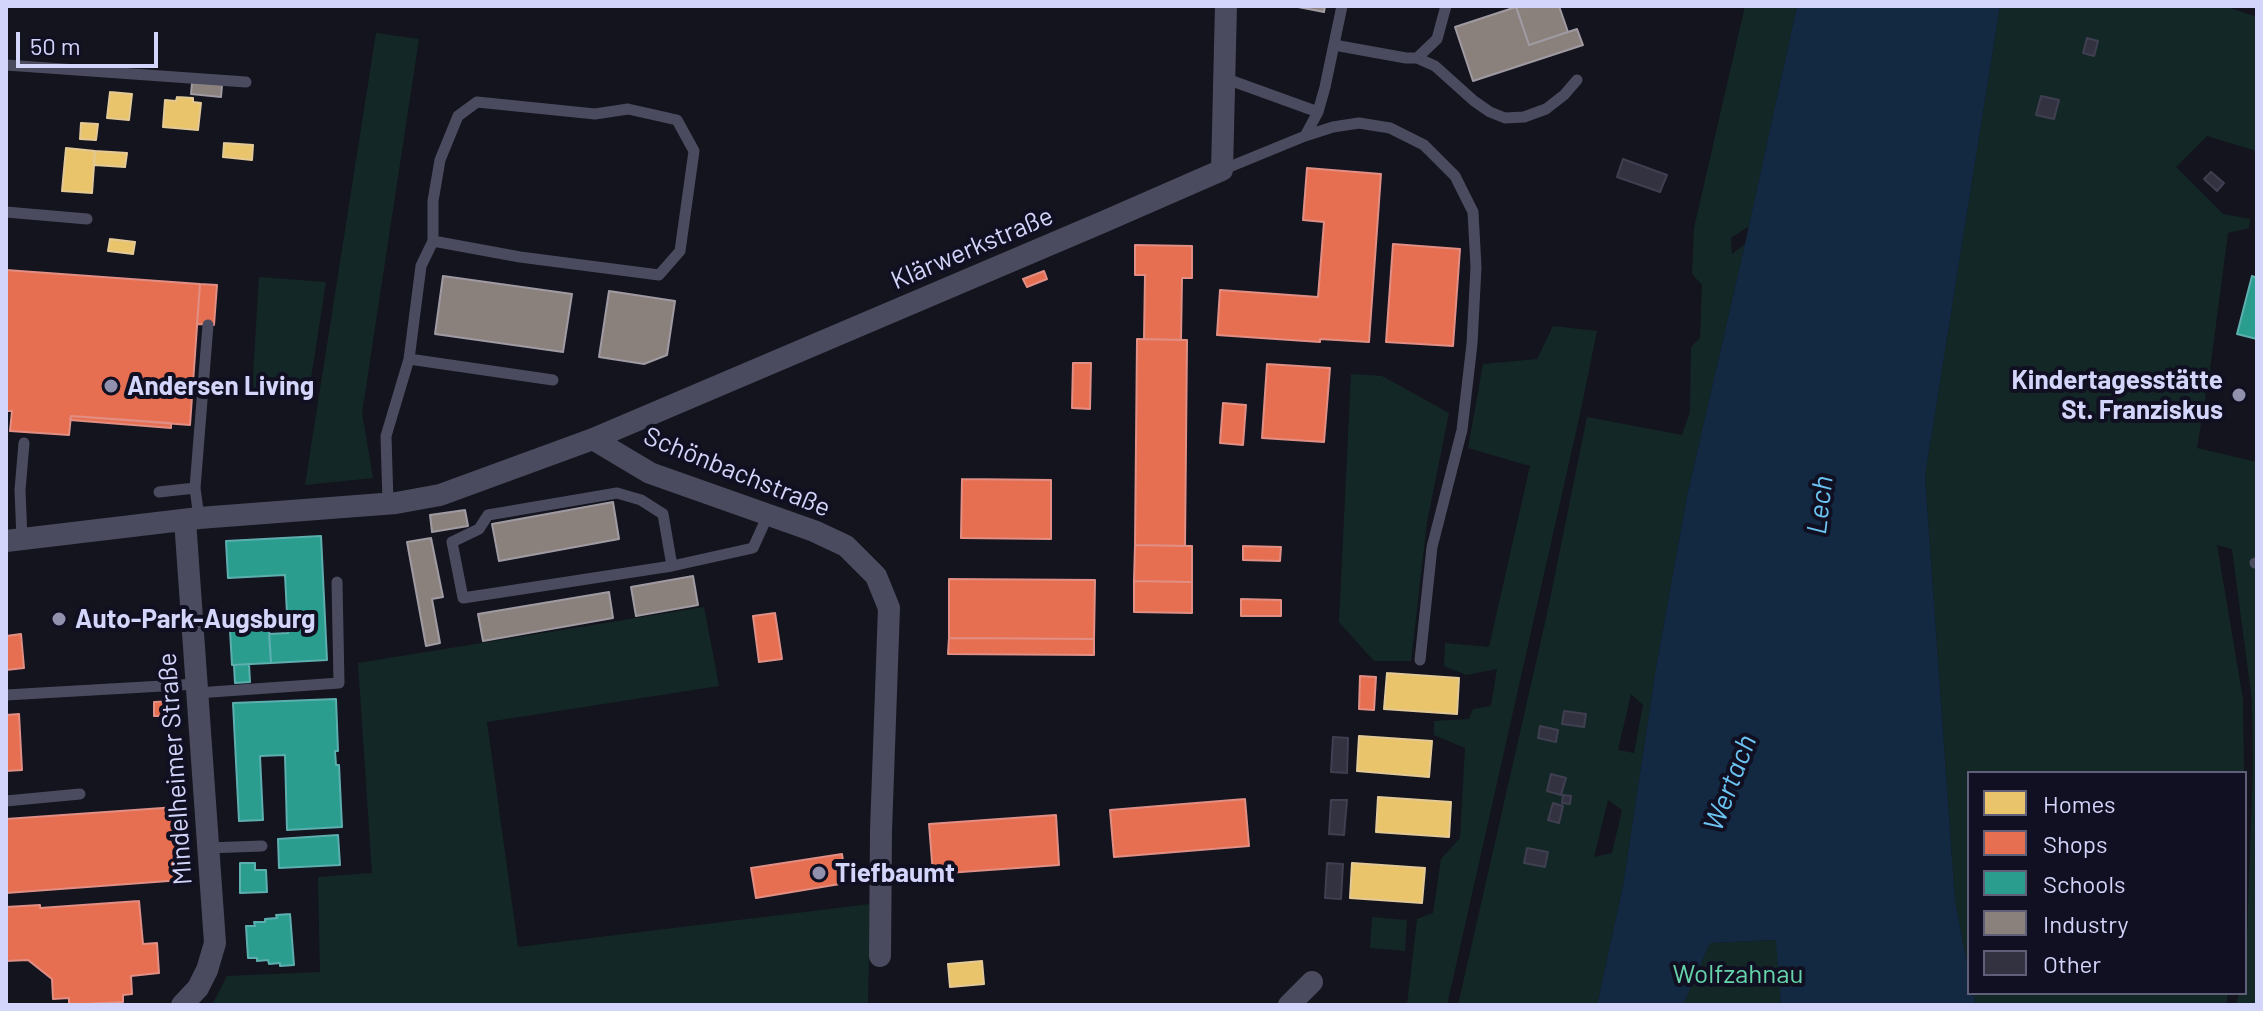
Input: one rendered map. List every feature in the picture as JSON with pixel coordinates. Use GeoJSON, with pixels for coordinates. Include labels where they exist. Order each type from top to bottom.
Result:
{"type":"FeatureCollection","features":[{"type":"Feature","properties":{"kind":"street"},"geometry":{"type":"LineString","coordinates":[[1222,170],[1226,6]]}},
{"type":"Feature","properties":{"kind":"street","name":"Klärwerkstraße"},"geometry":{"type":"LineString","coordinates":[[593,439],[1222,170]]}},
{"type":"Feature","properties":{"kind":"street"},"geometry":{"type":"LineString","coordinates":[[14,540],[192,519],[388,503],[440,495],[593,439]]}},
{"type":"Feature","properties":{"kind":"street","name":"Schönbachstraße"},"geometry":{"type":"LineString","coordinates":[[593,439],[650,473],[814,531],[846,546],[876,576],[889,608],[880,956]]}},
{"type":"Feature","properties":{"kind":"street","name":"Mindelheimer Straße"},"geometry":{"type":"LineString","coordinates":[[182,1005],[198,988],[215,943],[197,688],[192,519]]}},
{"type":"Feature","properties":{"kind":"street"},"geometry":{"type":"LineString","coordinates":[[1289,1005],[1312,982]]}},
{"type":"Feature","properties":{"kind":"lane"},"geometry":{"type":"LineString","coordinates":[[1305,136],[1318,112],[1342,6]]}},
{"type":"Feature","properties":{"kind":"lane"},"geometry":{"type":"LineString","coordinates":[[1417,58],[1437,39],[1446,6]]}},
{"type":"Feature","properties":{"kind":"lane"},"geometry":{"type":"LineString","coordinates":[[1334,45],[1417,58],[1435,66],[1474,101],[1505,118],[1524,117],[1546,109],[1577,80]]}},
{"type":"Feature","properties":{"kind":"lane"},"geometry":{"type":"LineString","coordinates":[[6,65],[246,82]]}},
{"type":"Feature","properties":{"kind":"lane"},"geometry":{"type":"LineString","coordinates":[[1224,78],[1318,112]]}},
{"type":"Feature","properties":{"kind":"lane"},"geometry":{"type":"LineString","coordinates":[[388,503],[386,436],[409,359],[421,266],[433,241],[433,201],[440,160],[458,116],[477,102],[595,114],[628,109],[677,120],[694,151],[680,251],[659,275],[520,257],[433,241]]}},
{"type":"Feature","properties":{"kind":"lane"},"geometry":{"type":"LineString","coordinates":[[1222,170],[1333,127],[1359,123],[1390,128],[1424,145],[1455,176],[1473,212],[1476,267],[1472,344],[1462,430],[1432,547],[1420,660]]}},
{"type":"Feature","properties":{"kind":"lane"},"geometry":{"type":"LineString","coordinates":[[6,212],[87,219]]}},
{"type":"Feature","properties":{"kind":"lane"},"geometry":{"type":"LineString","coordinates":[[192,519],[208,325]]}},
{"type":"Feature","properties":{"kind":"lane"},"geometry":{"type":"LineString","coordinates":[[409,359],[553,380]]}},
{"type":"Feature","properties":{"kind":"lane"},"geometry":{"type":"LineString","coordinates":[[14,540],[24,443]]}},
{"type":"Feature","properties":{"kind":"lane"},"geometry":{"type":"LineString","coordinates":[[159,492],[195,488]]}},
{"type":"Feature","properties":{"kind":"lane"},"geometry":{"type":"LineString","coordinates":[[672,566],[663,514],[641,500],[617,493],[488,515],[479,529],[452,542],[463,598],[672,566],[753,548],[768,515]]}},
{"type":"Feature","properties":{"kind":"lane"},"geometry":{"type":"LineString","coordinates":[[6,695],[339,683],[337,582]]}},
{"type":"Feature","properties":{"kind":"lane"},"geometry":{"type":"LineString","coordinates":[[6,801],[80,794]]}},
{"type":"Feature","properties":{"kind":"lane"},"geometry":{"type":"LineString","coordinates":[[208,848],[262,846]]}},
{"type":"Feature","properties":{"kind":"green space"},"geometry":{"type":"Polygon","coordinates":[[[1745,6],[1797,6],[1749,226],[1731,238],[1732,254],[1745,244],[1687,496],[1656,668],[1623,886],[1597,1005],[1458,1005],[1547,614],[1587,417],[1682,435],[1690,412],[1691,347],[1700,338],[1702,285],[1692,274],[1694,228],[1745,6]],[[1631,694],[1618,750],[1634,753],[1643,705],[1631,694]],[[1608,800],[1594,857],[1612,853],[1622,810],[1608,800]]]}},
{"type":"Feature","properties":{"kind":"green space"},"geometry":{"type":"Polygon","coordinates":[[[2000,6],[2224,6],[2257,17],[2257,151],[2207,136],[2176,167],[2223,214],[2250,219],[2249,228],[2228,233],[2197,448],[2257,462],[2257,1005],[2236,1005],[2238,995],[2247,995],[2252,701],[2232,549],[2217,545],[2243,699],[2244,771],[1967,771],[1967,963],[1955,901],[1925,476],[2000,6]]]}},
{"type":"Feature","properties":{"kind":"green space"},"geometry":{"type":"Polygon","coordinates":[[[376,33],[419,39],[362,413],[373,478],[305,485],[376,33]]]}},
{"type":"Feature","properties":{"kind":"green space"},"geometry":{"type":"Polygon","coordinates":[[[259,277],[326,282],[308,398],[252,393],[259,277]]]}},
{"type":"Feature","properties":{"kind":"green space"},"geometry":{"type":"Polygon","coordinates":[[[1553,326],[1597,331],[1580,414],[1447,1005],[1407,1005],[1417,919],[1433,913],[1441,859],[1460,838],[1465,748],[1434,735],[1434,721],[1469,719],[1473,709],[1491,706],[1497,669],[1466,675],[1444,666],[1445,643],[1489,647],[1530,466],[1468,448],[1483,364],[1537,359],[1553,326]]]}},
{"type":"Feature","properties":{"kind":"green space"},"geometry":{"type":"Polygon","coordinates":[[[1351,374],[1382,376],[1449,413],[1427,522],[1411,661],[1374,661],[1339,622],[1351,374]]]}},
{"type":"Feature","properties":{"kind":"green space"},"geometry":{"type":"Polygon","coordinates":[[[704,607],[719,686],[487,722],[518,947],[870,904],[868,1002],[861,1005],[212,1005],[227,976],[320,972],[318,877],[372,873],[358,663],[704,607]]]}},
{"type":"Feature","properties":{"kind":"green space"},"geometry":{"type":"Polygon","coordinates":[[[1372,917],[1407,920],[1405,951],[1370,948],[1372,917]]]}},
{"type":"Feature","properties":{"kind":"green space","name":"Wolfzahnau"},"geometry":{"type":"Polygon","coordinates":[[[1777,940],[1781,1005],[1683,1005],[1710,943],[1777,940]]]}},
{"type":"Feature","properties":{"kind":"green space"},"geometry":{"type":"Polygon","coordinates":[[[1974,995],[2228,995],[2226,1005],[1976,1005],[1974,995]]]}},
{"type":"Feature","properties":{"kind":"water"},"geometry":{"type":"Polygon","coordinates":[[[1797,6],[2000,6],[1925,476],[1955,901],[1967,963],[1967,995],[1974,995],[1976,1005],[1781,1005],[1776,940],[1710,943],[1683,1005],[1597,1005],[1623,886],[1656,668],[1687,496],[1797,6]]]}},
{"type":"Feature","properties":{"kind":"building: Homes"},"geometry":{"type":"Polygon","coordinates":[[[110,92],[132,94],[129,120],[107,118],[110,92]]]}},
{"type":"Feature","properties":{"kind":"building: Homes"},"geometry":{"type":"Polygon","coordinates":[[[177,97],[193,98],[193,102],[201,103],[198,130],[163,127],[165,100],[176,101],[177,97]]]}},
{"type":"Feature","properties":{"kind":"building: Homes"},"geometry":{"type":"Polygon","coordinates":[[[81,123],[98,124],[96,140],[80,139],[81,123]]]}},
{"type":"Feature","properties":{"kind":"building: Homes"},"geometry":{"type":"Polygon","coordinates":[[[224,143],[253,145],[252,160],[223,157],[224,143]]]}},
{"type":"Feature","properties":{"kind":"building: Homes"},"geometry":{"type":"Polygon","coordinates":[[[66,148],[95,151],[92,193],[62,191],[66,148]]]}},
{"type":"Feature","properties":{"kind":"building: Homes"},"geometry":{"type":"Polygon","coordinates":[[[95,151],[127,153],[125,167],[94,165],[95,151]]]}},
{"type":"Feature","properties":{"kind":"building: Homes"},"geometry":{"type":"Polygon","coordinates":[[[110,239],[135,242],[133,254],[108,251],[110,239]]]}},
{"type":"Feature","properties":{"kind":"building: Homes"},"geometry":{"type":"Polygon","coordinates":[[[1387,673],[1459,678],[1457,714],[1384,709],[1387,673]]]}},
{"type":"Feature","properties":{"kind":"building: Homes"},"geometry":{"type":"Polygon","coordinates":[[[1359,736],[1432,741],[1429,777],[1357,771],[1359,736]]]}},
{"type":"Feature","properties":{"kind":"building: Homes"},"geometry":{"type":"Polygon","coordinates":[[[1378,797],[1451,802],[1449,837],[1376,832],[1378,797]]]}},
{"type":"Feature","properties":{"kind":"building: Homes"},"geometry":{"type":"Polygon","coordinates":[[[1352,863],[1425,868],[1422,903],[1350,898],[1352,863]]]}},
{"type":"Feature","properties":{"kind":"building: Homes"},"geometry":{"type":"Polygon","coordinates":[[[982,961],[984,984],[950,987],[948,964],[982,961]]]}},
{"type":"Feature","properties":{"kind":"building: Shops"},"geometry":{"type":"Polygon","coordinates":[[[1307,168],[1381,174],[1369,342],[1217,335],[1220,290],[1318,297],[1324,222],[1303,220],[1307,168]]]}},
{"type":"Feature","properties":{"kind":"building: Shops"},"geometry":{"type":"Polygon","coordinates":[[[1393,244],[1460,249],[1453,346],[1386,342],[1393,244]]]}},
{"type":"Feature","properties":{"kind":"building: Shops"},"geometry":{"type":"Polygon","coordinates":[[[1135,245],[1192,246],[1192,278],[1182,278],[1181,340],[1144,339],[1145,275],[1135,275],[1135,245]]]}},
{"type":"Feature","properties":{"kind":"building: Shops"},"geometry":{"type":"Polygon","coordinates":[[[6,270],[200,284],[190,425],[71,416],[69,435],[10,431],[12,411],[6,411],[6,270]]]}},
{"type":"Feature","properties":{"kind":"building: Shops"},"geometry":{"type":"Polygon","coordinates":[[[1044,271],[1047,279],[1027,287],[1023,279],[1044,271]]]}},
{"type":"Feature","properties":{"kind":"building: Shops"},"geometry":{"type":"Polygon","coordinates":[[[200,284],[217,285],[214,325],[197,324],[200,284]]]}},
{"type":"Feature","properties":{"kind":"building: Shops"},"geometry":{"type":"Polygon","coordinates":[[[1137,339],[1187,340],[1185,546],[1135,545],[1137,339]]]}},
{"type":"Feature","properties":{"kind":"building: Shops"},"geometry":{"type":"Polygon","coordinates":[[[1073,363],[1091,363],[1090,409],[1072,408],[1073,363]]]}},
{"type":"Feature","properties":{"kind":"building: Shops"},"geometry":{"type":"Polygon","coordinates":[[[1267,364],[1330,368],[1324,442],[1262,438],[1267,364]]]}},
{"type":"Feature","properties":{"kind":"building: Shops"},"geometry":{"type":"Polygon","coordinates":[[[1223,403],[1246,405],[1243,445],[1220,443],[1223,403]]]}},
{"type":"Feature","properties":{"kind":"building: Shops"},"geometry":{"type":"Polygon","coordinates":[[[71,416],[171,423],[171,428],[70,420],[71,416]]]}},
{"type":"Feature","properties":{"kind":"building: Shops"},"geometry":{"type":"Polygon","coordinates":[[[962,479],[1051,480],[1051,539],[961,538],[962,479]]]}},
{"type":"Feature","properties":{"kind":"building: Shops"},"geometry":{"type":"Polygon","coordinates":[[[1135,545],[1192,546],[1192,582],[1134,581],[1135,545]]]}},
{"type":"Feature","properties":{"kind":"building: Shops"},"geometry":{"type":"Polygon","coordinates":[[[1243,546],[1281,547],[1280,561],[1243,560],[1243,546]]]}},
{"type":"Feature","properties":{"kind":"building: Shops"},"geometry":{"type":"Polygon","coordinates":[[[949,579],[1095,580],[1094,639],[949,638],[949,579]]]}},
{"type":"Feature","properties":{"kind":"building: Shops"},"geometry":{"type":"Polygon","coordinates":[[[1134,581],[1192,582],[1192,613],[1134,612],[1134,581]]]}},
{"type":"Feature","properties":{"kind":"building: Shops"},"geometry":{"type":"Polygon","coordinates":[[[1241,599],[1281,600],[1281,616],[1241,616],[1241,599]]]}},
{"type":"Feature","properties":{"kind":"building: Shops"},"geometry":{"type":"Polygon","coordinates":[[[775,613],[782,659],[759,662],[753,616],[775,613]]]}},
{"type":"Feature","properties":{"kind":"building: Shops"},"geometry":{"type":"Polygon","coordinates":[[[21,634],[24,668],[6,670],[6,636],[21,634]]]}},
{"type":"Feature","properties":{"kind":"building: Shops"},"geometry":{"type":"Polygon","coordinates":[[[949,638],[1094,639],[1094,655],[948,654],[949,638]]]}},
{"type":"Feature","properties":{"kind":"building: Shops"},"geometry":{"type":"Polygon","coordinates":[[[1360,676],[1376,677],[1374,710],[1359,709],[1360,676]]]}},
{"type":"Feature","properties":{"kind":"building: Shops"},"geometry":{"type":"Polygon","coordinates":[[[174,701],[175,716],[154,716],[154,702],[174,701]]]}},
{"type":"Feature","properties":{"kind":"building: Shops"},"geometry":{"type":"Polygon","coordinates":[[[19,714],[22,770],[6,771],[6,715],[19,714]]]}},
{"type":"Feature","properties":{"kind":"building: Shops"},"geometry":{"type":"Polygon","coordinates":[[[1245,799],[1249,846],[1114,857],[1110,810],[1245,799]]]}},
{"type":"Feature","properties":{"kind":"building: Shops"},"geometry":{"type":"Polygon","coordinates":[[[177,807],[182,880],[6,893],[6,819],[177,807]]]}},
{"type":"Feature","properties":{"kind":"building: Shops"},"geometry":{"type":"Polygon","coordinates":[[[1056,815],[1059,865],[933,874],[929,824],[1056,815]]]}},
{"type":"Feature","properties":{"kind":"building: Shops"},"geometry":{"type":"Polygon","coordinates":[[[842,854],[846,883],[756,898],[751,868],[842,854]]]}},
{"type":"Feature","properties":{"kind":"building: Shops"},"geometry":{"type":"Polygon","coordinates":[[[139,901],[143,944],[157,943],[159,973],[131,976],[132,994],[123,995],[123,1002],[69,1005],[69,998],[53,999],[52,979],[28,960],[6,961],[6,907],[40,905],[40,908],[139,901]]]}},
{"type":"Feature","properties":{"kind":"building: Schools"},"geometry":{"type":"Polygon","coordinates":[[[2252,276],[2257,278],[2257,339],[2237,334],[2252,276]]]}},
{"type":"Feature","properties":{"kind":"building: Schools"},"geometry":{"type":"Polygon","coordinates":[[[321,536],[327,660],[271,663],[269,634],[288,633],[285,575],[228,578],[226,541],[321,536]]]}},
{"type":"Feature","properties":{"kind":"building: Schools"},"geometry":{"type":"Polygon","coordinates":[[[269,628],[271,663],[232,665],[230,630],[269,628]]]}},
{"type":"Feature","properties":{"kind":"building: Schools"},"geometry":{"type":"Polygon","coordinates":[[[249,664],[250,682],[235,683],[234,665],[249,664]]]}},
{"type":"Feature","properties":{"kind":"building: Schools"},"geometry":{"type":"Polygon","coordinates":[[[336,699],[338,751],[335,751],[336,765],[339,765],[342,827],[287,830],[285,755],[260,756],[263,820],[239,821],[233,703],[336,699]]]}},
{"type":"Feature","properties":{"kind":"building: Schools"},"geometry":{"type":"Polygon","coordinates":[[[338,835],[340,865],[279,868],[278,839],[338,835]]]}},
{"type":"Feature","properties":{"kind":"building: Schools"},"geometry":{"type":"Polygon","coordinates":[[[240,863],[255,863],[255,870],[266,870],[267,892],[240,893],[240,863]]]}},
{"type":"Feature","properties":{"kind":"building: Schools"},"geometry":{"type":"Polygon","coordinates":[[[290,914],[294,965],[280,966],[280,963],[269,964],[268,960],[248,958],[246,926],[277,918],[276,915],[290,914]]]}},
{"type":"Feature","properties":{"kind":"building: Industry"},"geometry":{"type":"Polygon","coordinates":[[[1293,6],[1325,6],[1324,12],[1293,6]]]}},
{"type":"Feature","properties":{"kind":"building: Industry"},"geometry":{"type":"Polygon","coordinates":[[[1516,6],[1559,6],[1568,32],[1529,45],[1516,6]]]}},
{"type":"Feature","properties":{"kind":"building: Industry"},"geometry":{"type":"Polygon","coordinates":[[[1516,7],[1529,45],[1577,29],[1583,45],[1473,81],[1455,27],[1516,7]]]}},
{"type":"Feature","properties":{"kind":"building: Industry"},"geometry":{"type":"Polygon","coordinates":[[[192,83],[222,85],[221,97],[191,94],[192,83]]]}},
{"type":"Feature","properties":{"kind":"building: Industry"},"geometry":{"type":"Polygon","coordinates":[[[443,276],[572,294],[563,352],[435,334],[443,276]]]}},
{"type":"Feature","properties":{"kind":"building: Industry"},"geometry":{"type":"Polygon","coordinates":[[[609,291],[675,301],[667,355],[644,364],[599,357],[609,291]]]}},
{"type":"Feature","properties":{"kind":"building: Industry"},"geometry":{"type":"Polygon","coordinates":[[[613,502],[619,539],[499,561],[492,524],[613,502]]]}},
{"type":"Feature","properties":{"kind":"building: Industry"},"geometry":{"type":"Polygon","coordinates":[[[465,510],[468,526],[432,532],[430,515],[465,510]]]}},
{"type":"Feature","properties":{"kind":"building: Industry"},"geometry":{"type":"Polygon","coordinates":[[[431,538],[443,597],[432,599],[440,643],[426,646],[407,542],[431,538]]]}},
{"type":"Feature","properties":{"kind":"building: Industry"},"geometry":{"type":"Polygon","coordinates":[[[693,576],[698,605],[636,616],[631,587],[693,576]]]}},
{"type":"Feature","properties":{"kind":"building: Industry"},"geometry":{"type":"Polygon","coordinates":[[[609,592],[613,618],[483,641],[478,614],[609,592]]]}},
{"type":"Feature","properties":{"kind":"building: Other"},"geometry":{"type":"Polygon","coordinates":[[[2087,38],[2098,41],[2094,56],[2083,53],[2087,38]]]}},
{"type":"Feature","properties":{"kind":"building: Other"},"geometry":{"type":"Polygon","coordinates":[[[2041,96],[2059,100],[2054,119],[2036,115],[2041,96]]]}},
{"type":"Feature","properties":{"kind":"building: Other"},"geometry":{"type":"Polygon","coordinates":[[[1623,159],[1667,175],[1660,192],[1617,177],[1623,159]]]}},
{"type":"Feature","properties":{"kind":"building: Other"},"geometry":{"type":"Polygon","coordinates":[[[2211,172],[2224,183],[2217,191],[2204,179],[2211,172]]]}},
{"type":"Feature","properties":{"kind":"building: Other"},"geometry":{"type":"Polygon","coordinates":[[[1564,711],[1586,714],[1584,727],[1562,724],[1564,711]]]}},
{"type":"Feature","properties":{"kind":"building: Other"},"geometry":{"type":"Polygon","coordinates":[[[1540,726],[1558,730],[1556,742],[1538,738],[1540,726]]]}},
{"type":"Feature","properties":{"kind":"building: Other"},"geometry":{"type":"Polygon","coordinates":[[[1333,737],[1348,738],[1347,773],[1331,772],[1333,737]]]}},
{"type":"Feature","properties":{"kind":"building: Other"},"geometry":{"type":"Polygon","coordinates":[[[1551,774],[1566,778],[1561,795],[1547,791],[1551,774]]]}},
{"type":"Feature","properties":{"kind":"building: Other"},"geometry":{"type":"Polygon","coordinates":[[[1563,795],[1571,796],[1570,804],[1562,803],[1563,795]]]}},
{"type":"Feature","properties":{"kind":"building: Other"},"geometry":{"type":"Polygon","coordinates":[[[1331,800],[1347,800],[1344,835],[1329,834],[1331,800]]]}},
{"type":"Feature","properties":{"kind":"building: Other"},"geometry":{"type":"Polygon","coordinates":[[[1553,803],[1563,806],[1559,823],[1548,820],[1553,803]]]}},
{"type":"Feature","properties":{"kind":"building: Other"},"geometry":{"type":"Polygon","coordinates":[[[1527,848],[1548,852],[1545,867],[1524,863],[1527,848]]]}},
{"type":"Feature","properties":{"kind":"building: Other"},"geometry":{"type":"Polygon","coordinates":[[[1327,863],[1343,864],[1341,899],[1325,898],[1327,863]]]}},
{"type":"Feature","properties":{"kind":"place","name":"Andersen Living"},"geometry":{"type":"Point","coordinates":[111,386]}},
{"type":"Feature","properties":{"kind":"place","name":"Kindertagesstätte St. Franziskus"},"geometry":{"type":"Point","coordinates":[2239,395]}},
{"type":"Feature","properties":{"kind":"place","name":"Auto-Park-Augsburg"},"geometry":{"type":"Point","coordinates":[59,619]}},
{"type":"Feature","properties":{"kind":"place","name":"Tiefbaumt"},"geometry":{"type":"Point","coordinates":[819,873]}},
{"type":"Feature","properties":{"kind":"water label","name":"Lech"},"geometry":{"type":"Point","coordinates":[1820,505]}},
{"type":"Feature","properties":{"kind":"water label","name":"Wertach"},"geometry":{"type":"Point","coordinates":[1730,783]}}]}
